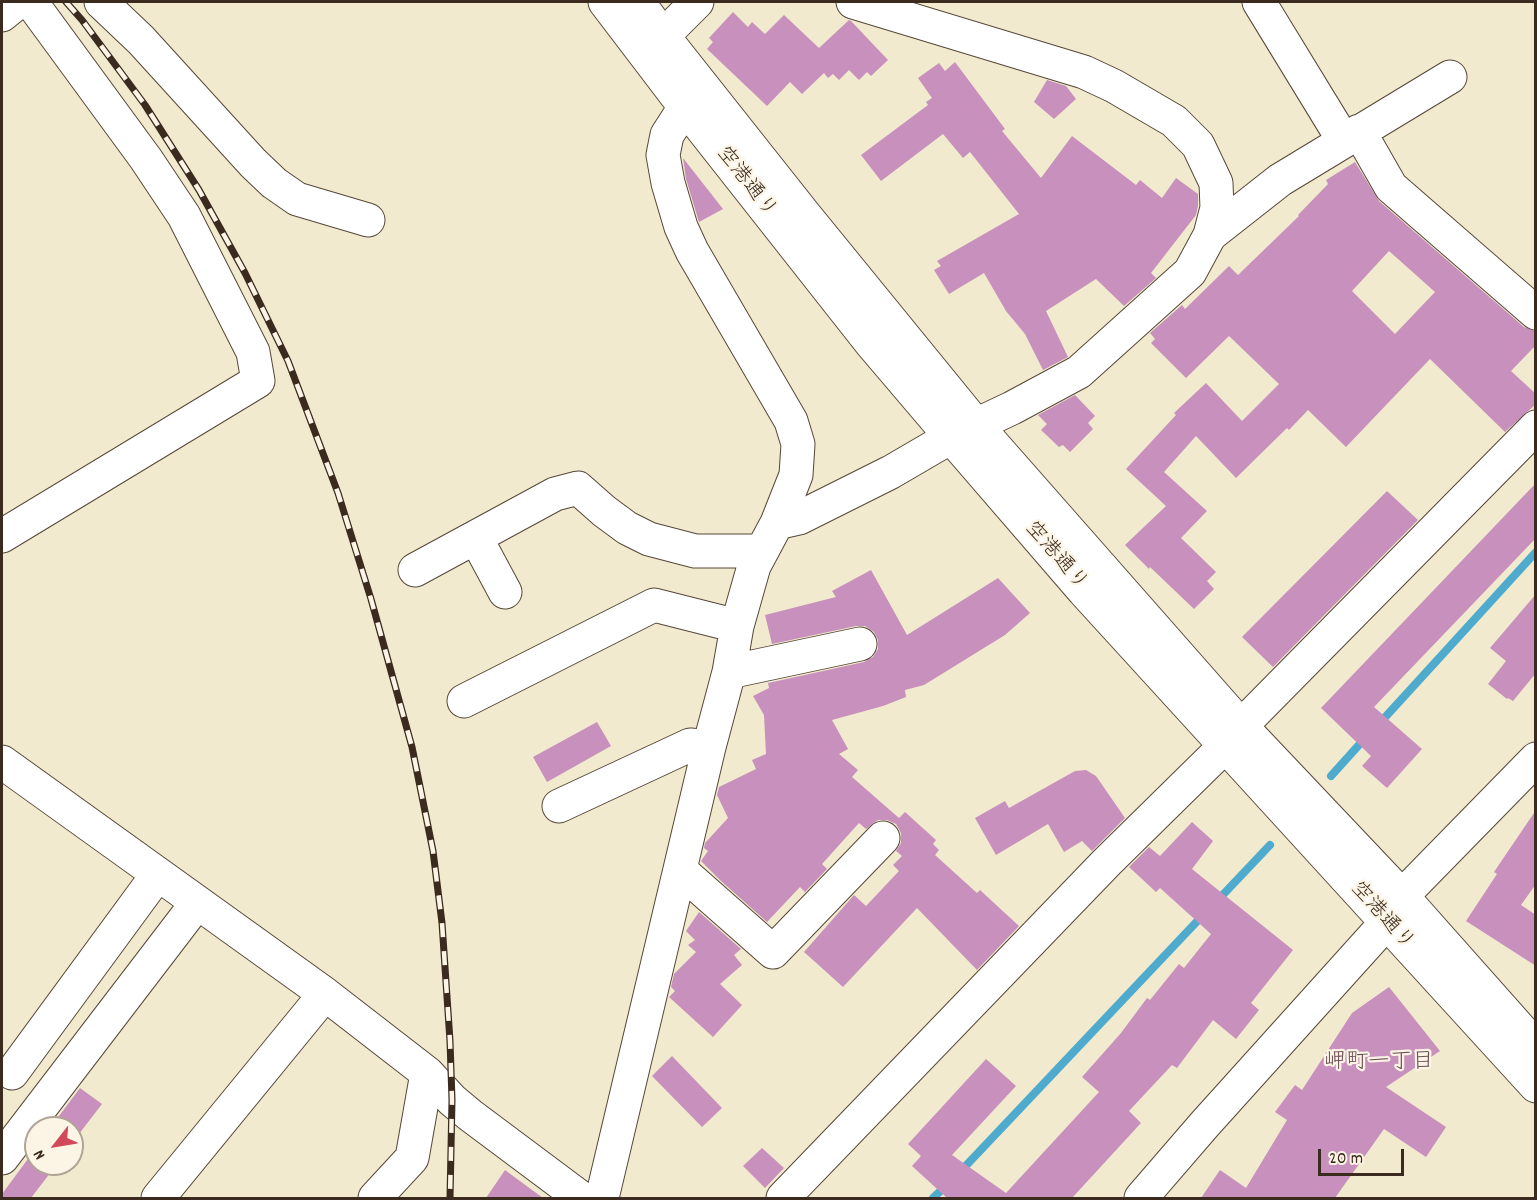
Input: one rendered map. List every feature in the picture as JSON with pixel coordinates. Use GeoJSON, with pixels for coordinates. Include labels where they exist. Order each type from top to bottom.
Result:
{"type":"FeatureCollection","features":[{"type":"Feature","properties":{"kind":"street"},"geometry":{"type":"LineString","coordinates":[[2,15],[18,2]]}},
{"type":"Feature","properties":{"kind":"street"},"geometry":{"type":"LineString","coordinates":[[2,536],[258,381],[253,352],[184,216],[146,159],[31,2]]}},
{"type":"Feature","properties":{"kind":"street"},"geometry":{"type":"LineString","coordinates":[[101,2],[141,40],[274,183],[297,200],[368,220]]}},
{"type":"Feature","properties":{"kind":"street","name":"空港通り"},"geometry":{"type":"LineString","coordinates":[[605,2],[871,343],[964,431],[1233,736],[1394,909],[1536,1047]]}},
{"type":"Feature","properties":{"kind":"street","name":"空港通り"},"geometry":{"type":"LineString","coordinates":[[638,2],[898,331],[964,431]]}},
{"type":"Feature","properties":{"kind":"street"},"geometry":{"type":"LineString","coordinates":[[663,36],[697,2]]}},
{"type":"Feature","properties":{"kind":"street"},"geometry":{"type":"LineString","coordinates":[[416,570],[555,494],[578,488],[612,517],[649,539],[695,551],[770,537],[799,518],[1079,372],[1190,272],[1210,235],[1217,208],[1216,183],[1198,145],[1174,121],[1153,106],[1084,72],[853,2]]}},
{"type":"Feature","properties":{"kind":"street"},"geometry":{"type":"LineString","coordinates":[[1259,2],[1351,136],[1391,187],[1536,313]]}},
{"type":"Feature","properties":{"kind":"street"},"geometry":{"type":"LineString","coordinates":[[1210,235],[1280,180],[1450,77]]}},
{"type":"Feature","properties":{"kind":"street"},"geometry":{"type":"LineString","coordinates":[[602,1198],[709,747],[729,672],[737,626],[754,566],[770,537],[796,476],[798,444],[791,421],[681,227],[668,183],[663,155],[667,135],[685,107]]}},
{"type":"Feature","properties":{"kind":"street"},"geometry":{"type":"LineString","coordinates":[[783,1198],[1107,862],[1536,427]]}},
{"type":"Feature","properties":{"kind":"street"},"geometry":{"type":"LineString","coordinates":[[476,538],[505,592]]}},
{"type":"Feature","properties":{"kind":"street"},"geometry":{"type":"LineString","coordinates":[[464,701],[654,605],[737,626]]}},
{"type":"Feature","properties":{"kind":"street"},"geometry":{"type":"LineString","coordinates":[[729,672],[860,644]]}},
{"type":"Feature","properties":{"kind":"street"},"geometry":{"type":"LineString","coordinates":[[559,806],[690,745],[709,747]]}},
{"type":"Feature","properties":{"kind":"street"},"geometry":{"type":"LineString","coordinates":[[1141,1198],[1394,909],[1536,759]]}},
{"type":"Feature","properties":{"kind":"street"},"geometry":{"type":"LineString","coordinates":[[2,762],[325,994],[427,1073],[452,1100],[470,1115],[581,1198]]}},
{"type":"Feature","properties":{"kind":"street"},"geometry":{"type":"LineString","coordinates":[[680,870],[773,952],[883,838]]}},
{"type":"Feature","properties":{"kind":"street"},"geometry":{"type":"LineString","coordinates":[[12,1073],[158,874]]}},
{"type":"Feature","properties":{"kind":"street"},"geometry":{"type":"LineString","coordinates":[[2,1158],[197,903]]}},
{"type":"Feature","properties":{"kind":"street","name":"空港通り"},"geometry":{"type":"LineString","coordinates":[[1394,909],[1536,1086]]}},
{"type":"Feature","properties":{"kind":"street"},"geometry":{"type":"LineString","coordinates":[[158,1198],[325,994]]}},
{"type":"Feature","properties":{"kind":"street"},"geometry":{"type":"LineString","coordinates":[[375,1198],[412,1158],[427,1073]]}},
{"type":"Feature","properties":{"kind":"building"},"geometry":{"type":"Polygon","coordinates":[[[733,12],[748,27],[752,22],[765,34],[784,15],[819,48],[849,20],[888,60],[871,76],[867,72],[859,80],[849,70],[839,80],[833,74],[828,78],[824,73],[802,94],[790,82],[767,106],[707,49],[713,42],[709,38],[733,12]]]}},
{"type":"Feature","properties":{"kind":"building"},"geometry":{"type":"Polygon","coordinates":[[[955,62],[1005,129],[1002,131],[1041,178],[1072,136],[1136,185],[1140,180],[1162,198],[1176,178],[1198,194],[1196,215],[1151,273],[1156,278],[1124,306],[1096,279],[1046,311],[1068,357],[1043,370],[1025,334],[1006,311],[984,273],[949,294],[934,270],[941,266],[937,261],[1019,214],[970,152],[963,158],[943,134],[881,181],[861,155],[928,105],[926,102],[932,98],[918,78],[939,63],[945,71],[955,62]]]}},
{"type":"Feature","properties":{"kind":"building"},"geometry":{"type":"Polygon","coordinates":[[[1047,80],[1066,86],[1076,99],[1054,119],[1034,102],[1047,80]]]}},
{"type":"Feature","properties":{"kind":"building"},"geometry":{"type":"Polygon","coordinates":[[[683,158],[723,209],[699,222],[686,179],[683,158]]]}},
{"type":"Feature","properties":{"kind":"building"},"geometry":{"type":"Polygon","coordinates":[[[1355,162],[1379,201],[1524,327],[1536,331],[1536,345],[1511,371],[1536,394],[1536,404],[1505,432],[1430,359],[1346,447],[1308,410],[1236,478],[1196,436],[1164,472],[1207,511],[1181,538],[1216,572],[1207,581],[1214,589],[1194,609],[1125,545],[1166,506],[1126,469],[1176,415],[1174,413],[1206,383],[1242,421],[1279,384],[1229,336],[1186,378],[1151,343],[1155,339],[1150,333],[1182,305],[1185,309],[1229,266],[1238,275],[1299,216],[1328,184],[1326,180],[1355,162]],[[1389,251],[1352,291],[1395,334],[1435,292],[1389,251]]]}},
{"type":"Feature","properties":{"kind":"building"},"geometry":{"type":"Polygon","coordinates":[[[1075,395],[1095,416],[1088,423],[1093,429],[1070,452],[1063,445],[1059,447],[1041,430],[1047,424],[1038,415],[1075,395]]]}},
{"type":"Feature","properties":{"kind":"building"},"geometry":{"type":"Polygon","coordinates":[[[1536,483],[1536,538],[1374,707],[1422,749],[1387,788],[1362,766],[1371,756],[1321,708],[1536,483]]]}},
{"type":"Feature","properties":{"kind":"building"},"geometry":{"type":"Polygon","coordinates":[[[1387,491],[1418,520],[1273,667],[1242,637],[1387,491]]]}},
{"type":"Feature","properties":{"kind":"building"},"geometry":{"type":"Polygon","coordinates":[[[871,570],[907,635],[998,578],[1030,613],[1005,635],[924,685],[905,690],[906,697],[832,720],[848,749],[839,754],[858,770],[852,777],[899,818],[905,812],[936,840],[933,844],[939,850],[935,855],[977,893],[980,890],[1019,926],[977,970],[917,908],[843,987],[804,952],[854,895],[866,906],[899,871],[893,865],[902,856],[896,851],[901,843],[901,833],[896,824],[887,820],[878,820],[866,829],[859,823],[822,864],[827,869],[805,892],[800,887],[767,922],[701,861],[708,851],[704,848],[705,843],[728,818],[717,795],[719,787],[756,769],[752,760],[766,754],[764,715],[753,696],[769,688],[768,683],[864,662],[873,657],[878,649],[878,640],[874,632],[865,626],[772,644],[765,615],[836,597],[832,591],[871,570]]]}},
{"type":"Feature","properties":{"kind":"building"},"geometry":{"type":"Polygon","coordinates":[[[1536,594],[1536,673],[1513,701],[1488,684],[1506,661],[1490,648],[1536,594]]]}},
{"type":"Feature","properties":{"kind":"building"},"geometry":{"type":"Polygon","coordinates":[[[597,722],[611,746],[547,782],[533,757],[597,722]]]}},
{"type":"Feature","properties":{"kind":"building"},"geometry":{"type":"Polygon","coordinates":[[[1086,770],[1096,776],[1125,818],[1092,851],[1082,841],[1064,852],[1048,824],[996,855],[975,818],[1005,801],[1009,808],[1075,771],[1086,770]]]}},
{"type":"Feature","properties":{"kind":"building"},"geometry":{"type":"Polygon","coordinates":[[[1536,810],[1536,884],[1521,905],[1536,915],[1536,966],[1466,921],[1497,874],[1494,872],[1536,810]]]}},
{"type":"Feature","properties":{"kind":"building"},"geometry":{"type":"Polygon","coordinates":[[[1192,822],[1213,841],[1192,869],[1293,950],[1251,1003],[1259,1010],[1236,1039],[1213,1020],[1177,1068],[1172,1065],[1129,1111],[1141,1123],[1072,1198],[947,1198],[912,1166],[921,1156],[908,1144],[986,1059],[1016,1086],[952,1155],[1006,1193],[1099,1092],[1082,1077],[1121,1033],[1147,998],[1150,1000],[1179,964],[1184,968],[1211,934],[1160,888],[1156,892],[1129,867],[1149,847],[1160,856],[1192,822]]]}},
{"type":"Feature","properties":{"kind":"building"},"geometry":{"type":"Polygon","coordinates":[[[699,912],[741,949],[734,955],[742,965],[720,984],[742,1005],[713,1037],[669,997],[675,991],[671,987],[674,974],[696,952],[688,945],[695,940],[686,931],[699,912]]]}},
{"type":"Feature","properties":{"kind":"building"},"geometry":{"type":"Polygon","coordinates":[[[1389,987],[1440,1051],[1386,1087],[1446,1127],[1426,1157],[1384,1129],[1335,1198],[1201,1198],[1220,1170],[1246,1188],[1287,1120],[1275,1112],[1295,1085],[1302,1090],[1352,1013],[1389,987]]]}},
{"type":"Feature","properties":{"kind":"building"},"geometry":{"type":"Polygon","coordinates":[[[672,1056],[722,1108],[702,1127],[652,1076],[672,1056]]]}},
{"type":"Feature","properties":{"kind":"building"},"geometry":{"type":"Polygon","coordinates":[[[80,1088],[102,1104],[84,1127],[84,1116],[59,1116],[80,1088]]]}},
{"type":"Feature","properties":{"kind":"building"},"geometry":{"type":"Polygon","coordinates":[[[762,1148],[784,1168],[765,1188],[743,1166],[762,1148]]]}},
{"type":"Feature","properties":{"kind":"building"},"geometry":{"type":"Polygon","coordinates":[[[24,1164],[24,1176],[48,1176],[31,1198],[2,1198],[2,1194],[24,1164]]]}},
{"type":"Feature","properties":{"kind":"building"},"geometry":{"type":"Polygon","coordinates":[[[505,1170],[543,1198],[486,1198],[505,1170]]]}},
{"type":"Feature","properties":{"kind":"waterway"},"geometry":{"type":"LineString","coordinates":[[1378,725],[1536,552]]}},
{"type":"Feature","properties":{"kind":"waterway"},"geometry":{"type":"LineString","coordinates":[[1331,776],[1367,736]]}},
{"type":"Feature","properties":{"kind":"waterway"},"geometry":{"type":"LineString","coordinates":[[1217,901],[1270,845]]}},
{"type":"Feature","properties":{"kind":"waterway"},"geometry":{"type":"LineString","coordinates":[[959,1173],[1204,914]]}},
{"type":"Feature","properties":{"kind":"waterway"},"geometry":{"type":"LineString","coordinates":[[933,1198],[948,1184]]}},
{"type":"Feature","properties":{"kind":"railway"},"geometry":{"type":"LineString","coordinates":[[66,2],[145,105],[199,190],[245,273],[288,361],[338,493],[371,599],[412,747],[433,851],[442,923],[450,1041],[452,1100],[450,1198]]}},
{"type":"Feature","properties":{"kind":"district","name":"岬町一丁目"},"geometry":{"type":"Point","coordinates":[1379,1064]}}]}
